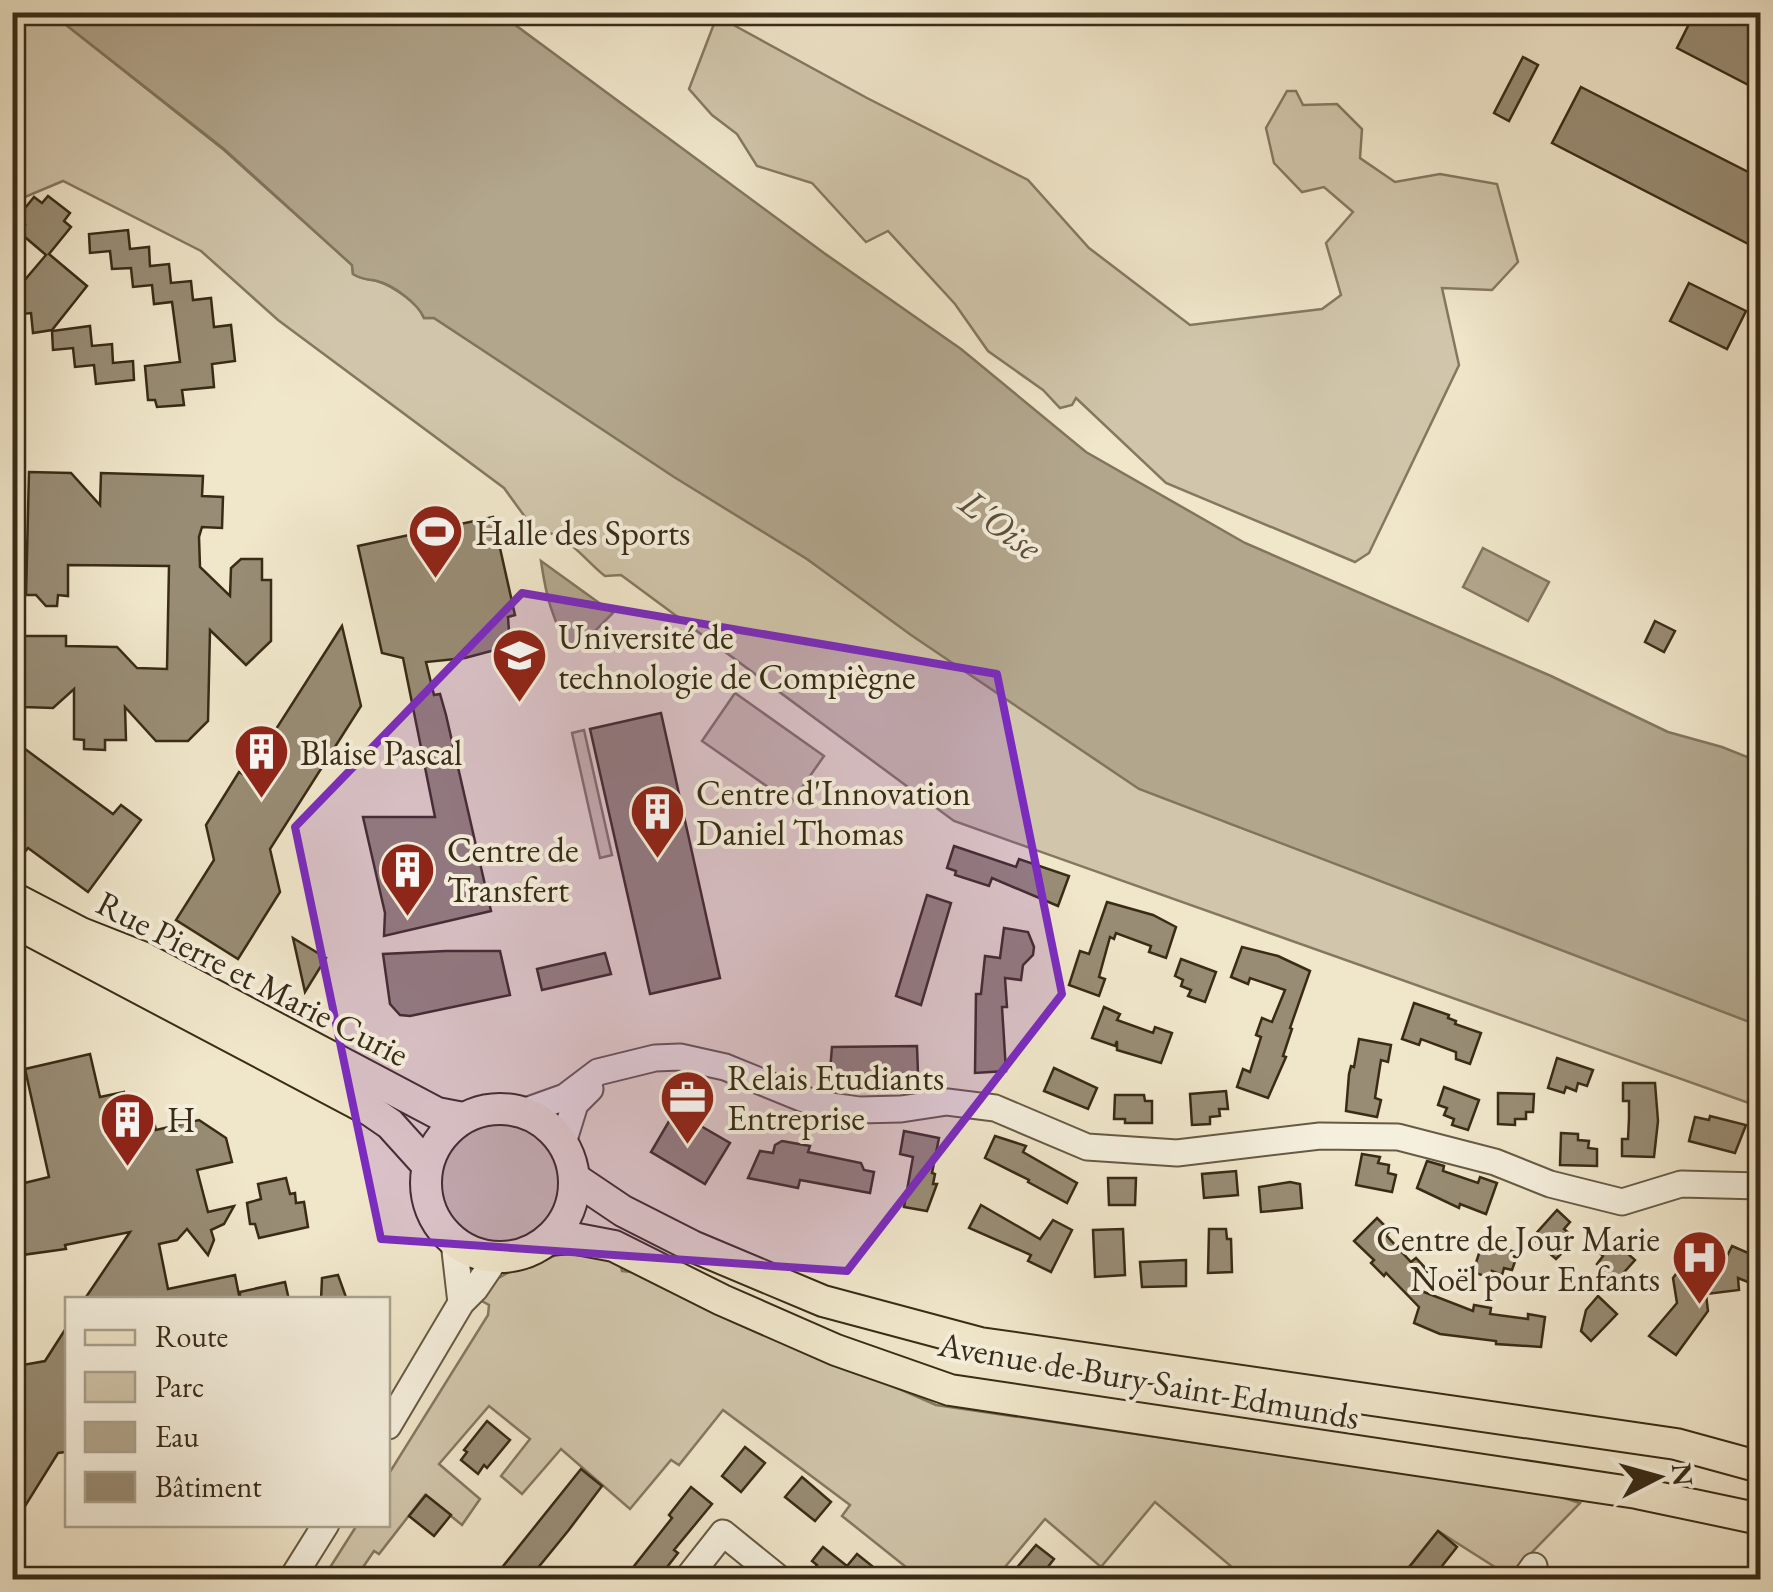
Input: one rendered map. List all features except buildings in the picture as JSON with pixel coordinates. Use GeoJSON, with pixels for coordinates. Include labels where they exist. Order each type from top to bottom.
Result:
{"type":"FeatureCollection","features":[{"type":"Feature","properties":{"kind":"main road","name":"Rue Pierre et Marie Curie"},"geometry":{"type":"LineString","coordinates":[[12,897],[80,933],[142,957],[437,1113],[463,1118]]}},
{"type":"Feature","properties":{"kind":"main road","name":"Rue Pierre et Marie Curie"},"geometry":{"type":"LineString","coordinates":[[12,921],[371,1110],[390,1124],[427,1165]]}},
{"type":"Feature","properties":{"kind":"main road"},"geometry":{"type":"LineString","coordinates":[[482,1110],[522,1112],[546,1124],[563,1143],[574,1178],[572,1201],[563,1222],[548,1240],[532,1250],[496,1258],[474,1254],[439,1227],[429,1208],[427,1165],[447,1130],[463,1118],[482,1110]]}},
{"type":"Feature","properties":{"kind":"main road","name":"Avenue de Bury Saint-Edmunds"},"geometry":{"type":"LineString","coordinates":[[574,1178],[623,1212],[822,1302],[980,1343],[1676,1444],[1760,1467]]}},
{"type":"Feature","properties":{"kind":"main road","name":"Avenue de Bury Saint-Edmunds"},"geometry":{"type":"LineString","coordinates":[[548,1240],[572,1238],[614,1246],[722,1300],[836,1350],[950,1390],[1637,1493],[1760,1519]]}},
{"type":"Feature","properties":{"kind":"street"},"geometry":{"type":"LineString","coordinates":[[522,1112],[565,1097],[598,1072],[655,1058],[680,1057],[726,1067],[816,1104],[859,1110],[946,1102],[995,1108],[1087,1147],[1176,1153],[1320,1136],[1398,1137],[1496,1162],[1550,1184],[1622,1202],[1682,1184],[1760,1186]]}},
{"type":"Feature","properties":{"kind":"street"},"geometry":{"type":"LineString","coordinates":[[563,1143],[575,1104],[610,1068]]}},
{"type":"Feature","properties":{"kind":"street"},"geometry":{"type":"LineString","coordinates":[[454,1242],[460,1303]]}},
{"type":"Feature","properties":{"kind":"street"},"geometry":{"type":"LineString","coordinates":[[390,1423],[460,1303],[496,1258]]}},
{"type":"Feature","properties":{"kind":"street"},"geometry":{"type":"LineString","coordinates":[[291,1580],[324,1527]]}},
{"type":"Feature","properties":{"kind":"street"},"geometry":{"type":"LineString","coordinates":[[686,1580],[723,1533],[781,1580]]}},
{"type":"Feature","properties":{"kind":"highlighted area"},"geometry":{"type":"Polygon","coordinates":[[[522,593],[997,674],[1062,994],[847,1271],[381,1239],[295,827],[522,593]]]}},
{"type":"Feature","properties":{"kind":"green space"},"geometry":{"type":"Polygon","coordinates":[[[13,13],[51,13],[224,150],[352,265],[353,274],[397,291],[424,318],[434,318],[807,559],[958,666],[1226,822],[1760,1026],[1760,1107],[954,821],[621,575],[605,576],[565,541],[536,532],[504,488],[278,320],[201,251],[63,181],[13,202],[13,13]]]}},
{"type":"Feature","properties":{"kind":"green space"},"geometry":{"type":"Polygon","coordinates":[[[717,16],[1028,180],[1089,248],[1190,325],[1322,309],[1341,295],[1326,243],[1353,212],[1324,187],[1302,192],[1274,163],[1266,128],[1287,91],[1296,91],[1303,105],[1337,104],[1362,129],[1360,158],[1395,182],[1440,174],[1497,184],[1518,262],[1492,290],[1442,288],[1459,365],[1369,553],[1355,562],[1166,483],[1076,398],[1072,405],[1060,408],[1043,390],[988,351],[955,304],[888,231],[866,242],[812,183],[757,166],[737,134],[712,115],[689,89],[717,16]]]}},
{"type":"Feature","properties":{"kind":"green space"},"geometry":{"type":"Polygon","coordinates":[[[735,693],[824,756],[791,803],[702,741],[735,693]]]}},
{"type":"Feature","properties":{"kind":"green space"},"geometry":{"type":"Polygon","coordinates":[[[584,730],[612,855],[600,858],[572,733],[584,730]]]}},
{"type":"Feature","properties":{"kind":"green space"},"geometry":{"type":"Polygon","coordinates":[[[498,1119],[522,1124],[542,1137],[555,1157],[560,1181],[555,1205],[542,1225],[522,1238],[498,1243],[474,1238],[454,1225],[441,1205],[436,1181],[441,1157],[454,1137],[474,1124],[498,1119]]]}},
{"type":"Feature","properties":{"kind":"green space"},"geometry":{"type":"Polygon","coordinates":[[[584,1250],[619,1258],[622,1271],[632,1272],[936,1405],[1551,1494],[1580,1503],[1509,1576],[1438,1531],[1399,1579],[1246,1579],[1155,1502],[1101,1567],[1045,1519],[995,1579],[921,1579],[842,1516],[850,1505],[723,1410],[679,1465],[671,1460],[630,1509],[561,1449],[522,1494],[501,1476],[530,1439],[489,1406],[439,1464],[480,1499],[462,1525],[425,1495],[379,1554],[374,1551],[355,1579],[322,1580],[356,1527],[390,1527],[390,1472],[488,1315],[489,1305],[480,1300],[495,1280],[558,1254],[584,1250]]]}},
{"type":"Feature","properties":{"kind":"water","name":"L'Oise"},"geometry":{"type":"Polygon","coordinates":[[[51,13],[499,13],[961,349],[1086,452],[1245,543],[1551,676],[1668,732],[1760,762],[1760,1026],[1139,789],[911,635],[807,559],[674,477],[434,318],[424,318],[397,291],[353,274],[352,265],[224,149],[51,13]]]}},
{"type":"Feature","properties":{"kind":"water"},"geometry":{"type":"Polygon","coordinates":[[[1483,548],[1549,582],[1528,621],[1463,587],[1483,548]]]}},
{"type":"Feature","properties":{"kind":"water"},"geometry":{"type":"Polygon","coordinates":[[[541,561],[613,613],[579,647],[572,647],[554,618],[541,561]]]}},
{"type":"Feature","properties":{"kind":"place","name":"Halle des Sports"},"geometry":{"type":"Point","coordinates":[436,581]}},
{"type":"Feature","properties":{"kind":"place","name":"Université de technologie de Compiègne"},"geometry":{"type":"Point","coordinates":[519,705]}},
{"type":"Feature","properties":{"kind":"place","name":"Blaise Pascal"},"geometry":{"type":"Point","coordinates":[261,801]}},
{"type":"Feature","properties":{"kind":"place","name":"Centre d'Innovation Daniel Thomas"},"geometry":{"type":"Point","coordinates":[657,861]}},
{"type":"Feature","properties":{"kind":"place","name":"Centre de Transfert"},"geometry":{"type":"Point","coordinates":[408,918]}},
{"type":"Feature","properties":{"kind":"place","name":"Relais Etudiants Entreprise"},"geometry":{"type":"Point","coordinates":[688,1146]}},
{"type":"Feature","properties":{"kind":"place","name":"H"},"geometry":{"type":"Point","coordinates":[128,1168]}},
{"type":"Feature","properties":{"kind":"place","name":"Centre de Jour Marie Noël pour Enfants"},"geometry":{"type":"Point","coordinates":[1699,1307]}}]}
